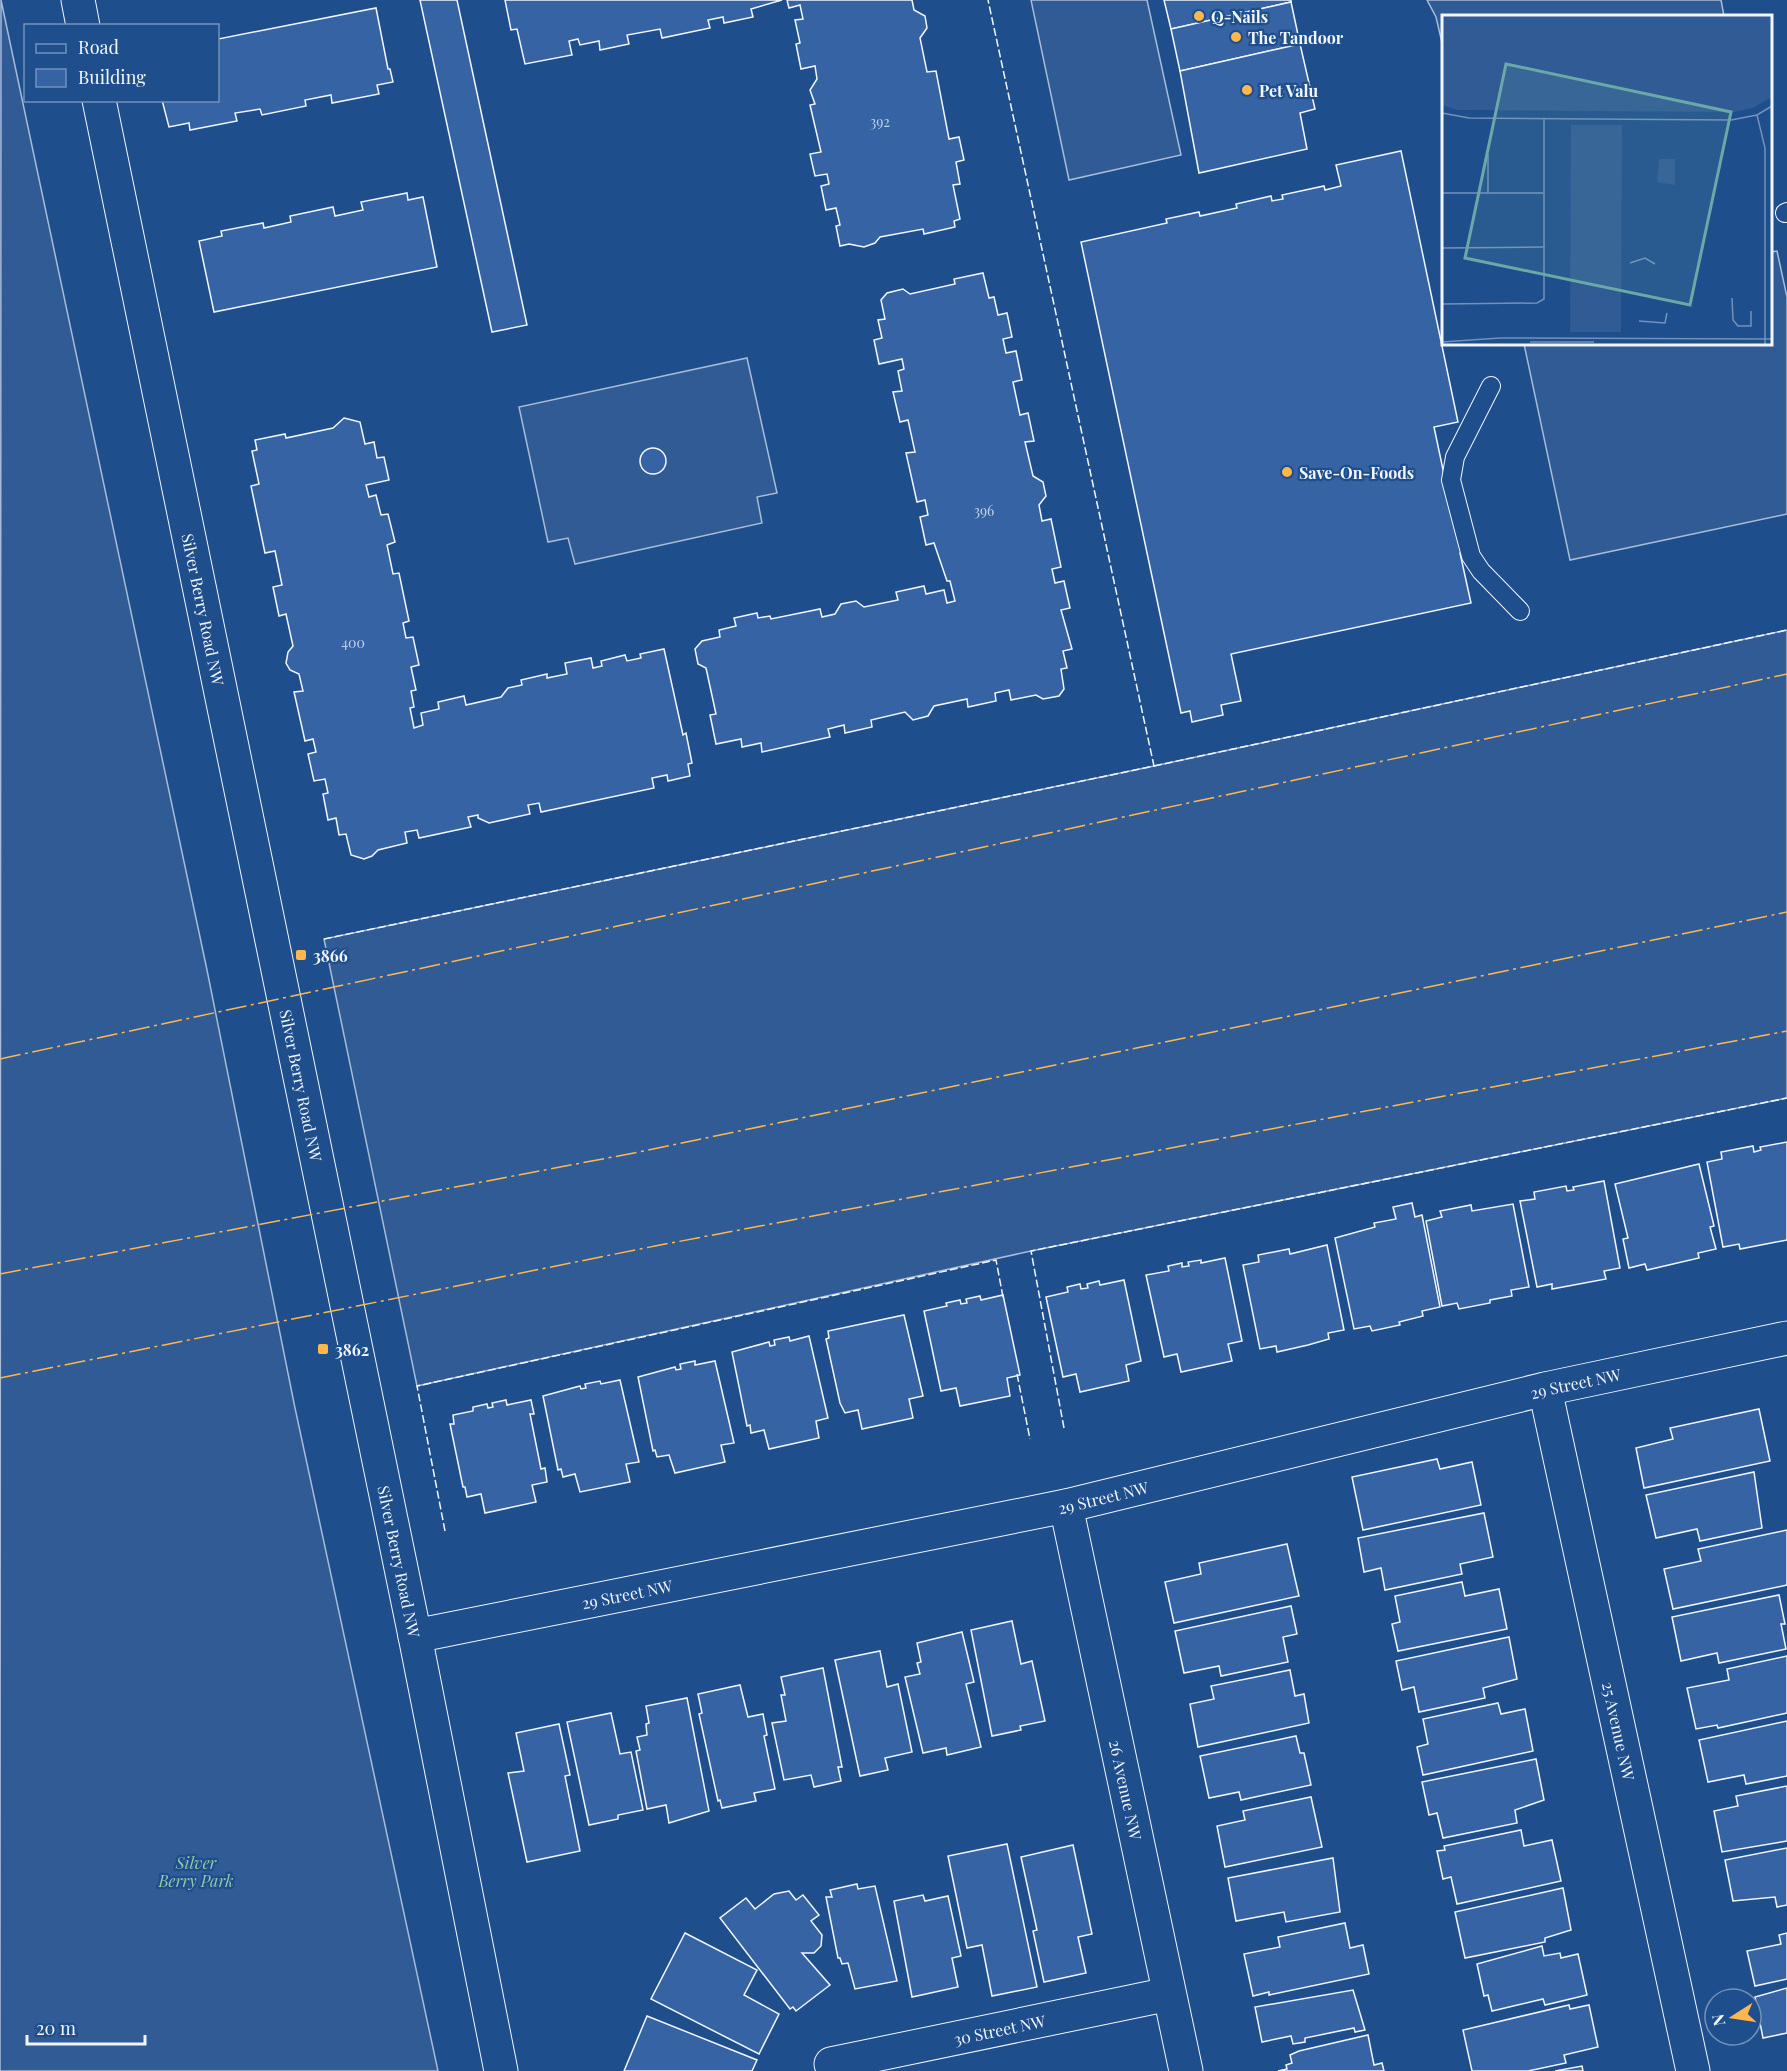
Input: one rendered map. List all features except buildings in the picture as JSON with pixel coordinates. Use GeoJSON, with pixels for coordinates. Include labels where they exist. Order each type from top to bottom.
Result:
{"type":"FeatureCollection","features":[{"type":"Feature","properties":{"kind":"street"},"geometry":{"type":"LineString","coordinates":[[78,0],[83,24]]}},
{"type":"Feature","properties":{"kind":"street","name":"Silver Berry Road NW"},"geometry":{"type":"LineString","coordinates":[[99,102],[415,1636],[501,2071]]}},
{"type":"Feature","properties":{"kind":"street","name":"29 Street NW"},"geometry":{"type":"LineString","coordinates":[[415,1636],[1066,1506],[1545,1389],[1787,1338]]}},
{"type":"Feature","properties":{"kind":"street","name":"25 Avenue NW"},"geometry":{"type":"LineString","coordinates":[[1545,1389],[1693,2071]]}},
{"type":"Feature","properties":{"kind":"street","name":"26 Avenue NW"},"geometry":{"type":"LineString","coordinates":[[1066,1506],[1186,2071]]}},
{"type":"Feature","properties":{"kind":"street","name":"30 Street NW"},"geometry":{"type":"LineString","coordinates":[[831,2064],[1169,1994]]}},
{"type":"Feature","properties":{"kind":"lane"},"geometry":{"type":"LineString","coordinates":[[1491,386],[1455,457],[1451,480],[1471,556],[1481,571],[1520,611]]}},
{"type":"Feature","properties":{"kind":"shaded area"},"geometry":{"type":"Polygon","coordinates":[[[1,0],[207,970],[295,1408],[438,2071],[0,2071],[1,0]]]}},
{"type":"Feature","properties":{"kind":"shaded area"},"geometry":{"type":"Polygon","coordinates":[[[1031,0],[1147,0],[1181,155],[1069,180],[1031,0]]]}},
{"type":"Feature","properties":{"kind":"shaded area"},"geometry":{"type":"Polygon","coordinates":[[[1427,0],[1721,0],[1724,15],[1442,15],[1442,43],[1436,17],[1427,0]]]}},
{"type":"Feature","properties":{"kind":"shaded area"},"geometry":{"type":"Polygon","coordinates":[[[1777,251],[1787,297],[1787,514],[1570,560],[1524,345],[1772,345],[1772,252],[1777,251]]]}},
{"type":"Feature","properties":{"kind":"shaded area"},"geometry":{"type":"Polygon","coordinates":[[[747,358],[777,493],[757,497],[762,523],[575,564],[568,538],[548,542],[519,407],[747,358]]]}},
{"type":"Feature","properties":{"kind":"shaded area"},"geometry":{"type":"Polygon","coordinates":[[[1787,630],[1787,1098],[1031,1251],[417,1386],[324,939],[1154,766],[1787,630]]]}},
{"type":"Feature","properties":{"kind":"fence"},"geometry":{"type":"LineString","coordinates":[[324,939],[1154,766],[988,0]]}},
{"type":"Feature","properties":{"kind":"fence"},"geometry":{"type":"LineString","coordinates":[[1154,766],[1787,630]]}},
{"type":"Feature","properties":{"kind":"fence"},"geometry":{"type":"LineString","coordinates":[[1064,1428],[1031,1251],[1787,1098]]}},
{"type":"Feature","properties":{"kind":"fence"},"geometry":{"type":"LineString","coordinates":[[445,1531],[417,1386],[996,1260],[1003,1297]]}},
{"type":"Feature","properties":{"kind":"fence"},"geometry":{"type":"LineString","coordinates":[[1017,1374],[1030,1439]]}},
{"type":"Feature","properties":{"kind":"power"},"geometry":{"type":"LineString","coordinates":[[0,1059],[1787,674]]}},
{"type":"Feature","properties":{"kind":"power"},"geometry":{"type":"LineString","coordinates":[[0,1274],[639,1152],[1787,912]]}},
{"type":"Feature","properties":{"kind":"power"},"geometry":{"type":"LineString","coordinates":[[0,1378],[655,1246],[1787,1031]]}},
{"type":"Feature","properties":{"kind":"place","name":"Q-Nails"},"geometry":{"type":"Point","coordinates":[1199,16]}},
{"type":"Feature","properties":{"kind":"place","name":"The Tandoor"},"geometry":{"type":"Point","coordinates":[1236,37]}},
{"type":"Feature","properties":{"kind":"place","name":"Pet Valu"},"geometry":{"type":"Point","coordinates":[1247,90]}},
{"type":"Feature","properties":{"kind":"place","name":"Save-On-Foods"},"geometry":{"type":"Point","coordinates":[1287,472]}},
{"type":"Feature","properties":{"kind":"place","name":"3866"},"geometry":{"type":"Point","coordinates":[301,955]}},
{"type":"Feature","properties":{"kind":"place","name":"3862"},"geometry":{"type":"Point","coordinates":[323,1349]}},
{"type":"Feature","properties":{"kind":"park label","name":"Silver Berry Park"},"geometry":{"type":"Point","coordinates":[196,1871]}}]}
